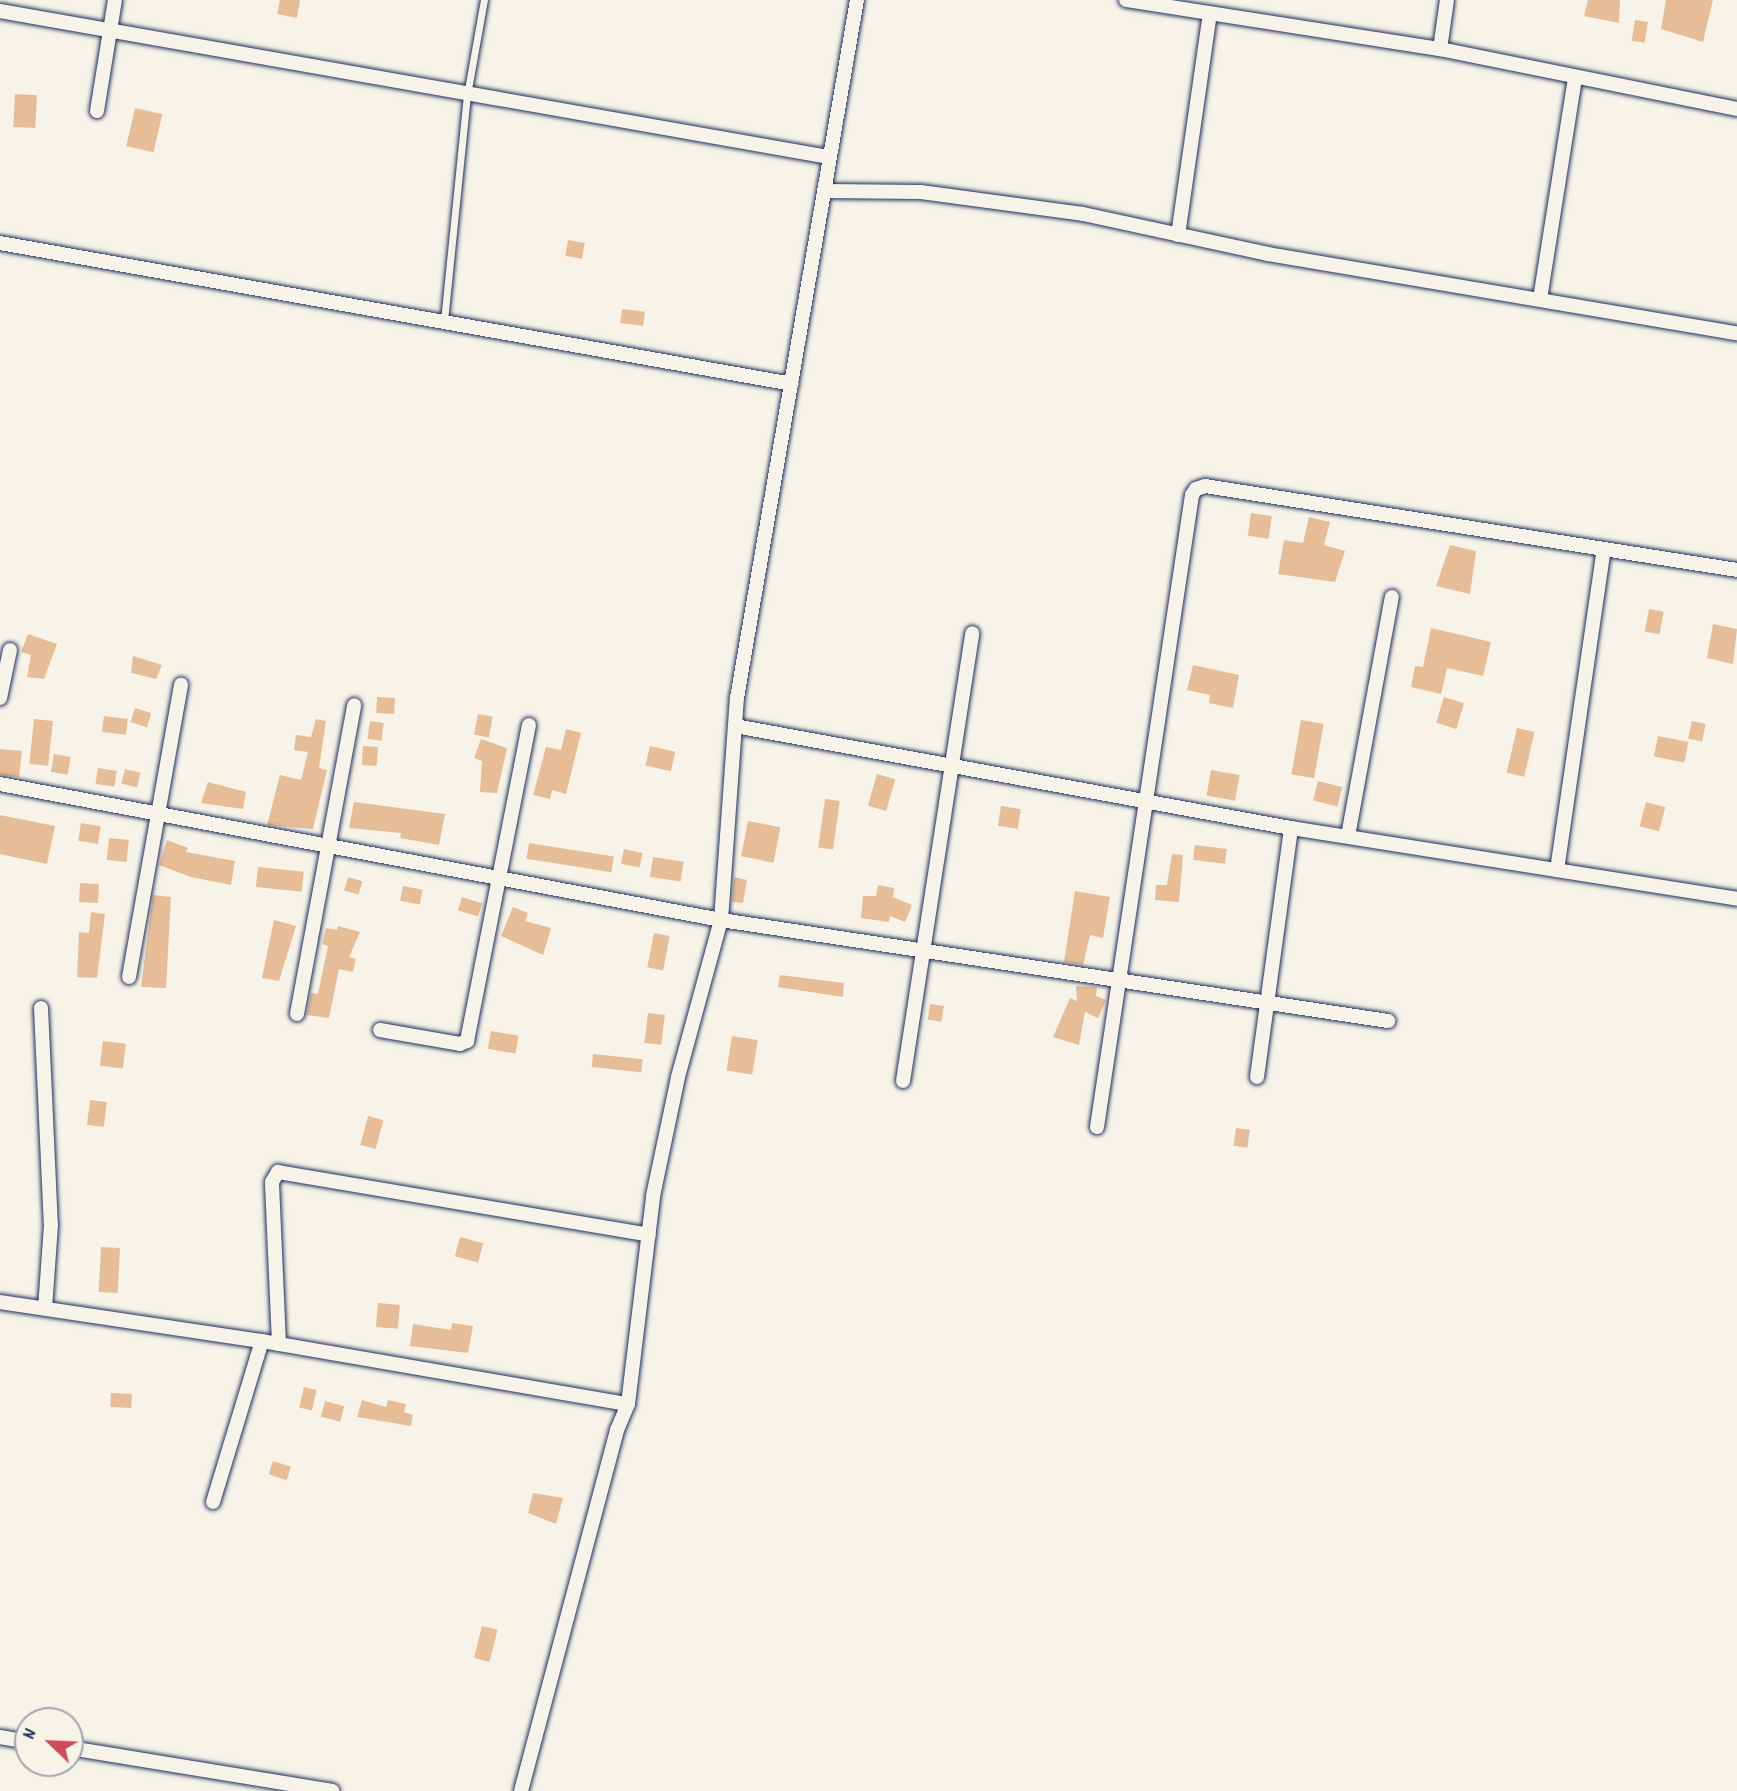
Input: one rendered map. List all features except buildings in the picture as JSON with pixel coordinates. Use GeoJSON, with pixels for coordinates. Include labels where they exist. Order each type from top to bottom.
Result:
{"type":"FeatureCollection","features":[{"type":"Feature","properties":{"kind":"street"},"geometry":{"type":"LineString","coordinates":[[97,111],[115,0]]}},
{"type":"Feature","properties":{"kind":"street"},"geometry":{"type":"LineString","coordinates":[[521,1791],[614,1443],[628,1404],[649,1235],[678,1077],[721,920],[735,726],[856,0]]}},
{"type":"Feature","properties":{"kind":"street"},"geometry":{"type":"LineString","coordinates":[[1126,0],[1440,49],[1737,109]]}},
{"type":"Feature","properties":{"kind":"street"},"geometry":{"type":"LineString","coordinates":[[1440,49],[1447,0]]}},
{"type":"Feature","properties":{"kind":"street"},"geometry":{"type":"LineString","coordinates":[[0,11],[829,157]]}},
{"type":"Feature","properties":{"kind":"street"},"geometry":{"type":"LineString","coordinates":[[1178,235],[1210,14]]}},
{"type":"Feature","properties":{"kind":"street"},"geometry":{"type":"LineString","coordinates":[[1540,299],[1575,78]]}},
{"type":"Feature","properties":{"kind":"street"},"geometry":{"type":"LineString","coordinates":[[826,191],[921,192],[1083,214],[1268,254],[1737,333]]}},
{"type":"Feature","properties":{"kind":"street"},"geometry":{"type":"LineString","coordinates":[[0,243],[792,384]]}},
{"type":"Feature","properties":{"kind":"street"},"geometry":{"type":"LineString","coordinates":[[1097,1127],[1192,495],[1196,489],[1205,485],[1737,570]]}},
{"type":"Feature","properties":{"kind":"street"},"geometry":{"type":"LineString","coordinates":[[1556,870],[1604,549]]}},
{"type":"Feature","properties":{"kind":"street"},"geometry":{"type":"LineString","coordinates":[[1348,836],[1392,597]]}},
{"type":"Feature","properties":{"kind":"street"},"geometry":{"type":"LineString","coordinates":[[903,1081],[920,951],[972,632]]}},
{"type":"Feature","properties":{"kind":"street"},"geometry":{"type":"LineString","coordinates":[[0,698],[10,650]]}},
{"type":"Feature","properties":{"kind":"street"},"geometry":{"type":"LineString","coordinates":[[129,977],[181,685]]}},
{"type":"Feature","properties":{"kind":"street"},"geometry":{"type":"LineString","coordinates":[[297,1014],[354,705]]}},
{"type":"Feature","properties":{"kind":"street"},"geometry":{"type":"LineString","coordinates":[[380,1030],[460,1044],[467,1041],[501,879],[528,725]]}},
{"type":"Feature","properties":{"kind":"street"},"geometry":{"type":"LineString","coordinates":[[735,726],[1291,828],[1737,899]]}},
{"type":"Feature","properties":{"kind":"street"},"geometry":{"type":"LineString","coordinates":[[0,784],[721,920],[1264,1000],[1388,1021]]}},
{"type":"Feature","properties":{"kind":"street"},"geometry":{"type":"LineString","coordinates":[[1258,1077],[1264,1000],[1291,828]]}},
{"type":"Feature","properties":{"kind":"street"},"geometry":{"type":"LineString","coordinates":[[41,1008],[51,1225],[45,1308]]}},
{"type":"Feature","properties":{"kind":"street"},"geometry":{"type":"LineString","coordinates":[[279,1344],[272,1182],[278,1172],[649,1235]]}},
{"type":"Feature","properties":{"kind":"street"},"geometry":{"type":"LineString","coordinates":[[0,1302],[262,1341],[628,1404]]}},
{"type":"Feature","properties":{"kind":"street"},"geometry":{"type":"LineString","coordinates":[[213,1502],[262,1341]]}},
{"type":"Feature","properties":{"kind":"street"},"geometry":{"type":"LineString","coordinates":[[84,1750],[332,1791]]}},
{"type":"Feature","properties":{"kind":"lane"},"geometry":{"type":"LineString","coordinates":[[444,321],[467,95],[484,0]]}}]}
